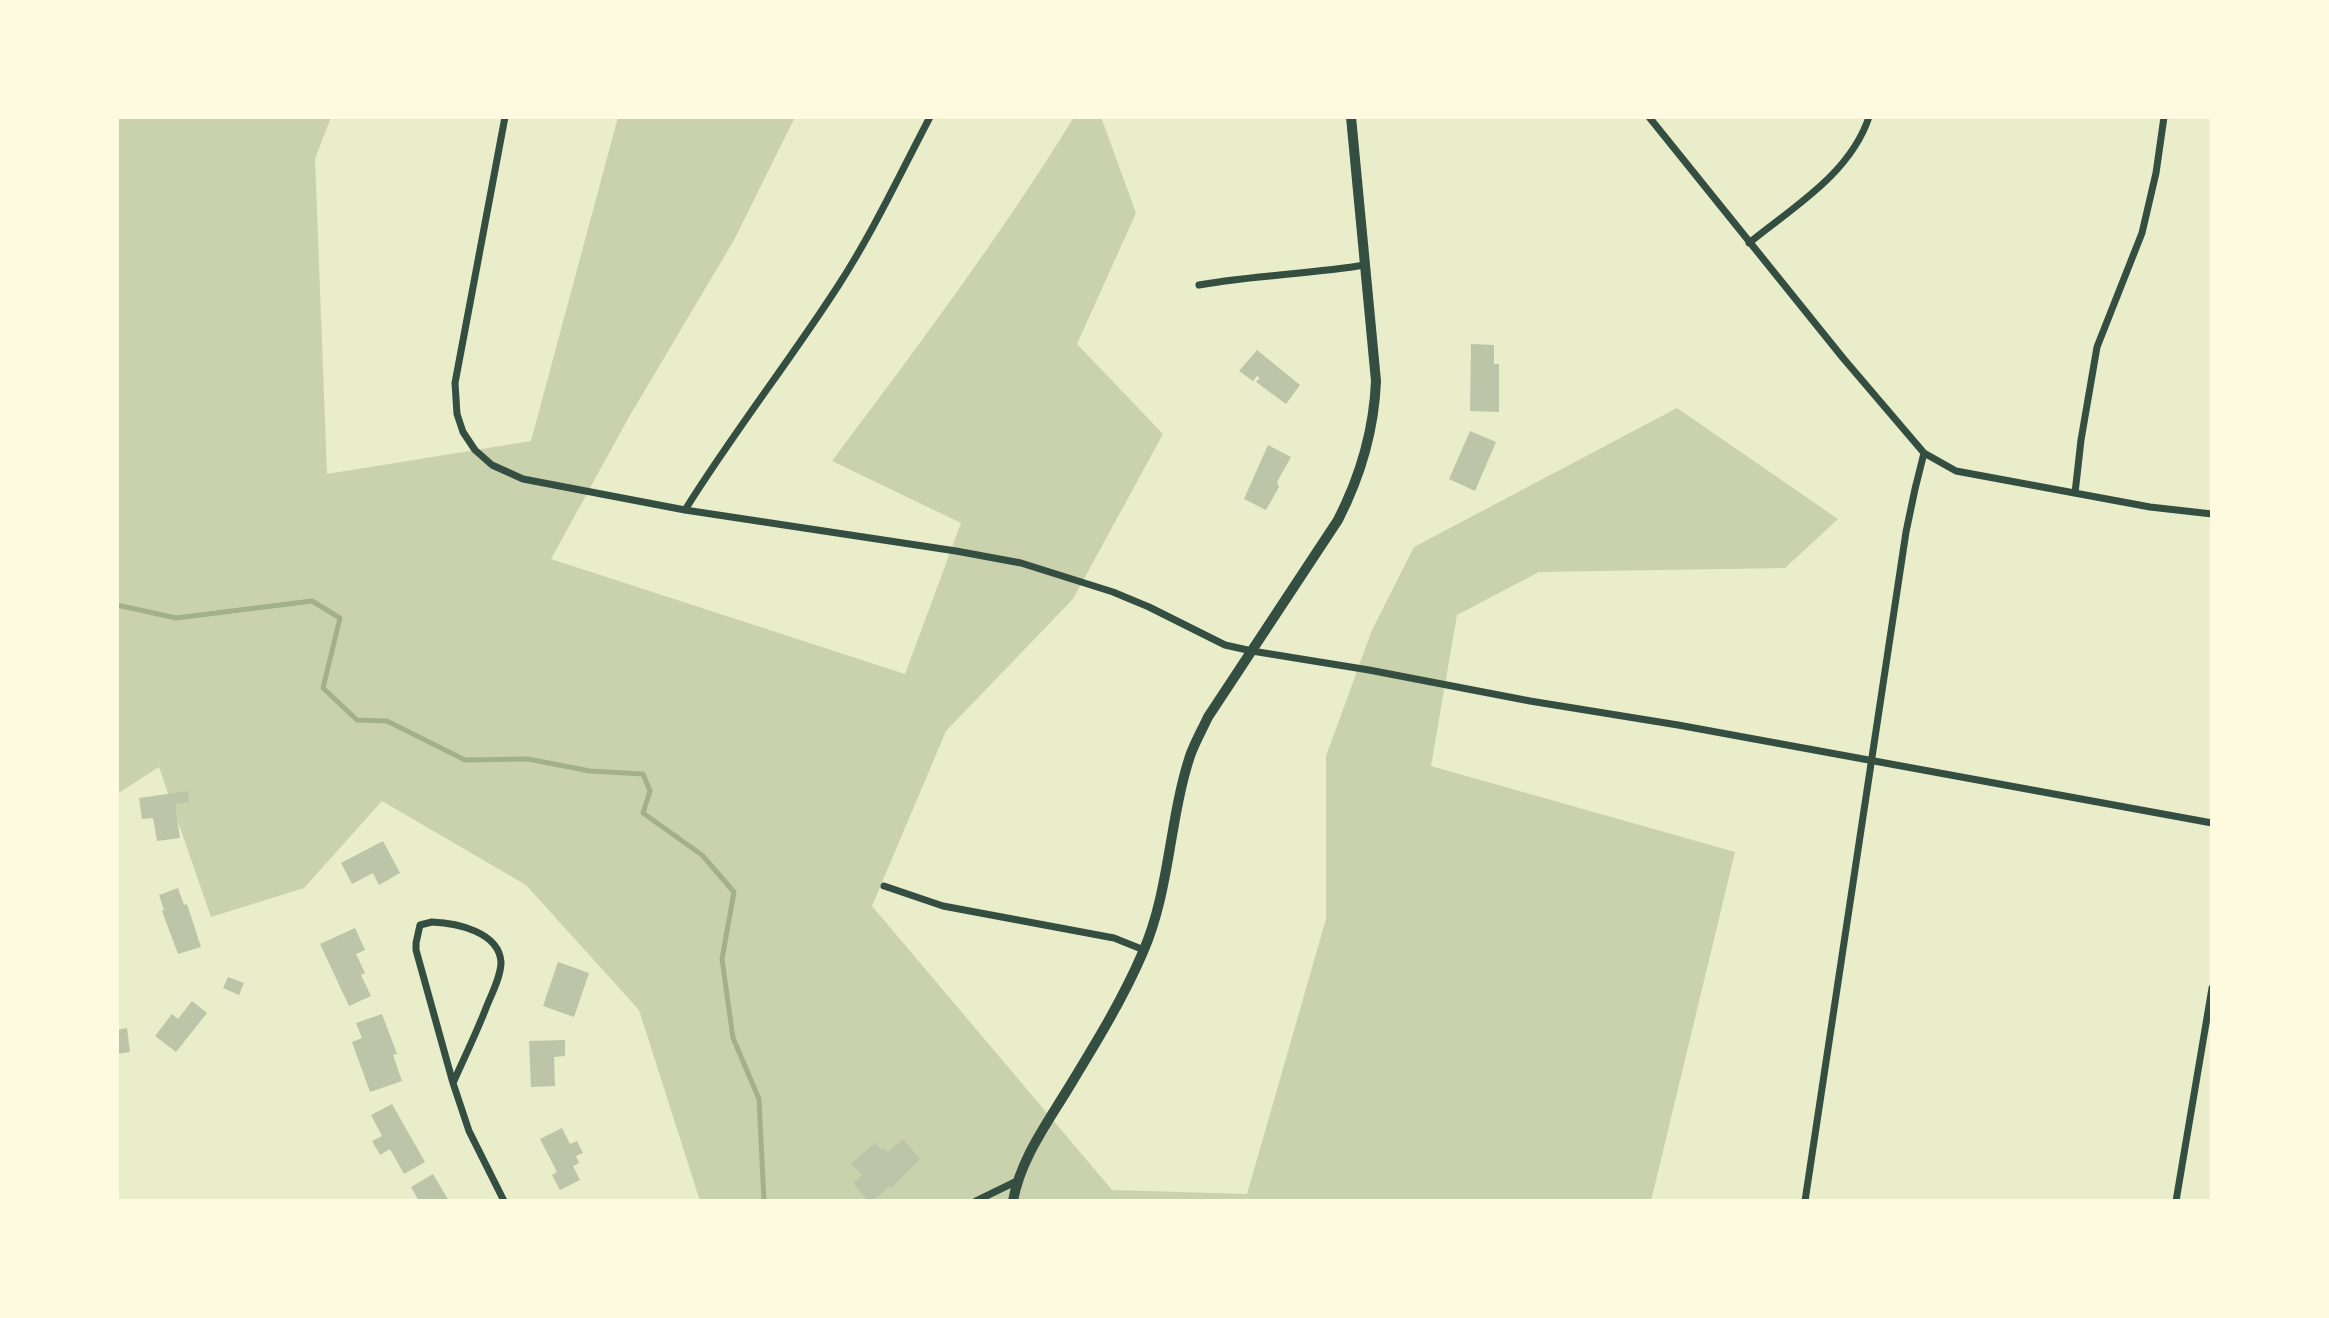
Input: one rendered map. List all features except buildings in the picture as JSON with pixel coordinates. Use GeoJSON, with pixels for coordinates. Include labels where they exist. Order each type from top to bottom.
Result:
{"type":"FeatureCollection","features":[{"type":"Feature","properties":{"kind":"street"},"geometry":{"type":"LineString","coordinates":[[505,117],[455,383],[455,404],[463,432],[475,450],[492,465],[510,475],[589,493],[685,510],[1021,563],[1113,593],[1149,607],[1225,645],[1252,651],[1678,725],[2212,823]]}},
{"type":"Feature","properties":{"kind":"street"},"geometry":{"type":"LineString","coordinates":[[685,510],[714,463],[840,283],[930,117]]}},
{"type":"Feature","properties":{"kind":"street"},"geometry":{"type":"LineString","coordinates":[[1013,1201],[1017,1181],[1037,1139],[1114,1013],[1144,950],[1163,888],[1177,808],[1190,755],[1208,717],[1339,520],[1364,461],[1373,423],[1376,381],[1352,117]]}},
{"type":"Feature","properties":{"kind":"street"},"geometry":{"type":"LineString","coordinates":[[1649,117],[1843,358],[1924,453],[1956,471],[2150,507],[2212,514]]}},
{"type":"Feature","properties":{"kind":"street"},"geometry":{"type":"LineString","coordinates":[[1749,243],[1833,174],[1862,135],[1869,117]]}},
{"type":"Feature","properties":{"kind":"street"},"geometry":{"type":"LineString","coordinates":[[2075,493],[2097,347],[2142,233],[2156,173],[2164,117]]}},
{"type":"Feature","properties":{"kind":"street"},"geometry":{"type":"LineString","coordinates":[[1199,285],[1236,278],[1365,265]]}},
{"type":"Feature","properties":{"kind":"street"},"geometry":{"type":"LineString","coordinates":[[1805,1201],[1906,532],[1924,453]]}},
{"type":"Feature","properties":{"kind":"street"},"geometry":{"type":"LineString","coordinates":[[884,886],[943,906],[1114,938],[1144,950]]}},
{"type":"Feature","properties":{"kind":"street"},"geometry":{"type":"LineString","coordinates":[[453,1083],[491,996],[501,961],[498,950],[489,939],[468,930],[432,922],[420,925],[416,950],[453,1083],[469,1131],[504,1201]]}},
{"type":"Feature","properties":{"kind":"street"},"geometry":{"type":"LineString","coordinates":[[2176,1201],[2212,988]]}},
{"type":"Feature","properties":{"kind":"street"},"geometry":{"type":"LineString","coordinates":[[976,1201],[1017,1181]]}},
{"type":"Feature","properties":{"kind":"green space"},"geometry":{"type":"Polygon","coordinates":[[[117,117],[331,117],[315,159],[327,474],[531,441],[618,117],[795,117],[734,240],[629,417],[551,559],[905,674],[961,523],[832,461],[987,249],[1074,117],[1101,117],[1136,213],[1077,344],[1163,434],[1073,599],[946,731],[872,906],[1112,1190],[1247,1194],[1326,919],[1326,756],[1372,630],[1414,547],[1677,408],[1838,519],[1785,568],[1539,572],[1457,615],[1431,766],[1735,852],[1651,1201],[700,1201],[639,1010],[526,885],[382,801],[304,888],[211,917],[159,767],[117,794],[117,117]]]}},
{"type":"Feature","properties":{"kind":"waterway"},"geometry":{"type":"LineString","coordinates":[[117,605],[176,618],[312,601],[340,618],[323,688],[357,720],[387,721],[465,760],[528,759],[590,771],[643,774],[650,791],[643,813],[702,855],[734,892],[722,959],[733,1038],[759,1099],[764,1201]]}}]}
